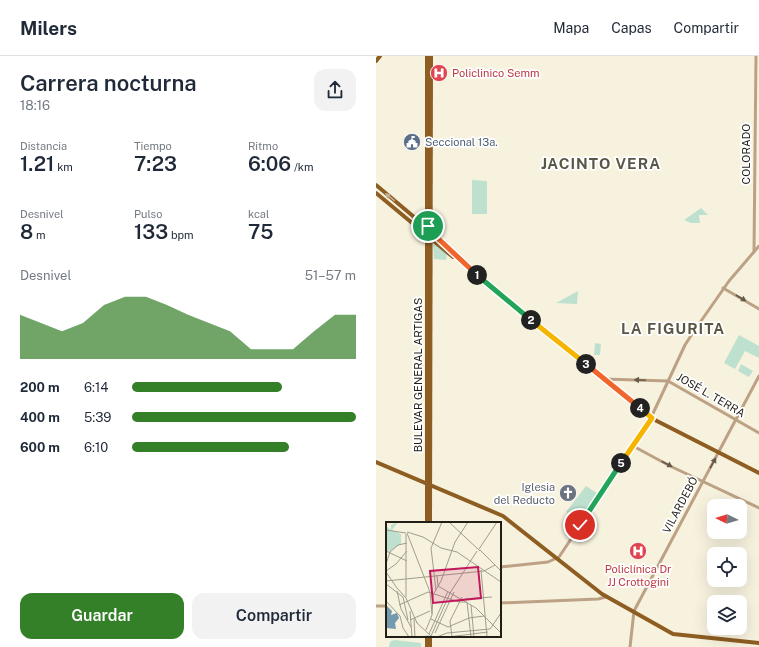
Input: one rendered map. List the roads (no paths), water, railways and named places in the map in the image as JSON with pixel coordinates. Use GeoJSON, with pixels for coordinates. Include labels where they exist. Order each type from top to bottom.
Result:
{"type":"FeatureCollection","features":[{"type":"Feature","properties":{"kind":"main road"},"geometry":{"type":"LineString","coordinates":[[376,61],[380,56]]}},
{"type":"Feature","properties":{"kind":"main road","name":"BULEVAR GENERAL ARTIGAS"},"geometry":{"type":"LineString","coordinates":[[427,56],[426,209],[431,262],[429,484],[427,522]]}},
{"type":"Feature","properties":{"kind":"main road","name":"BULEVAR GENERAL ARTIGAS"},"geometry":{"type":"LineString","coordinates":[[430,522],[429,229],[431,56]]}},
{"type":"Feature","properties":{"kind":"main road"},"geometry":{"type":"LineString","coordinates":[[376,186],[429,229],[463,264]]}},
{"type":"Feature","properties":{"kind":"main road"},"geometry":{"type":"LineString","coordinates":[[376,193],[652,418],[759,473]]}},
{"type":"Feature","properties":{"kind":"main road"},"geometry":{"type":"LineString","coordinates":[[376,462],[503,516],[604,595],[676,636],[759,643]]}},
{"type":"Feature","properties":{"kind":"street","name":"COLORADO"},"geometry":{"type":"LineString","coordinates":[[754,252],[756,56]]}},
{"type":"Feature","properties":{"kind":"street"},"geometry":{"type":"LineString","coordinates":[[501,567],[548,562],[556,558],[652,418],[685,345],[723,288],[759,246]]}},
{"type":"Feature","properties":{"kind":"street"},"geometry":{"type":"LineString","coordinates":[[723,288],[759,309]]}},
{"type":"Feature","properties":{"kind":"street","name":"VILARDEBÓ"},"geometry":{"type":"LineString","coordinates":[[630,647],[634,611],[759,376]]}},
{"type":"Feature","properties":{"kind":"street","name":"JOSÉ L. TERRA"},"geometry":{"type":"LineString","coordinates":[[604,379],[668,381],[759,433]]}},
{"type":"Feature","properties":{"kind":"street"},"geometry":{"type":"LineString","coordinates":[[633,446],[759,508]]}},
{"type":"Feature","properties":{"kind":"street"},"geometry":{"type":"LineString","coordinates":[[501,603],[596,599],[604,595]]}},
{"type":"Feature","properties":{"kind":"place","name":"Policlinico Semm"},"geometry":{"type":"Point","coordinates":[439,73]}},
{"type":"Feature","properties":{"kind":"place","name":"Seccional 13a."},"geometry":{"type":"Point","coordinates":[412,142]}},
{"type":"Feature","properties":{"kind":"place","name":"Iglesia del Reducto"},"geometry":{"type":"Point","coordinates":[568,493]}},
{"type":"Feature","properties":{"kind":"place","name":"Policlínica Dr JJ Crottogini"},"geometry":{"type":"Point","coordinates":[638,551]}},
{"type":"Feature","properties":{"kind":"district","name":"JACINTO VERA"},"geometry":{"type":"Point","coordinates":[601,163]}},
{"type":"Feature","properties":{"kind":"district","name":"LA FIGURITA"},"geometry":{"type":"Point","coordinates":[673,328]}}]}
